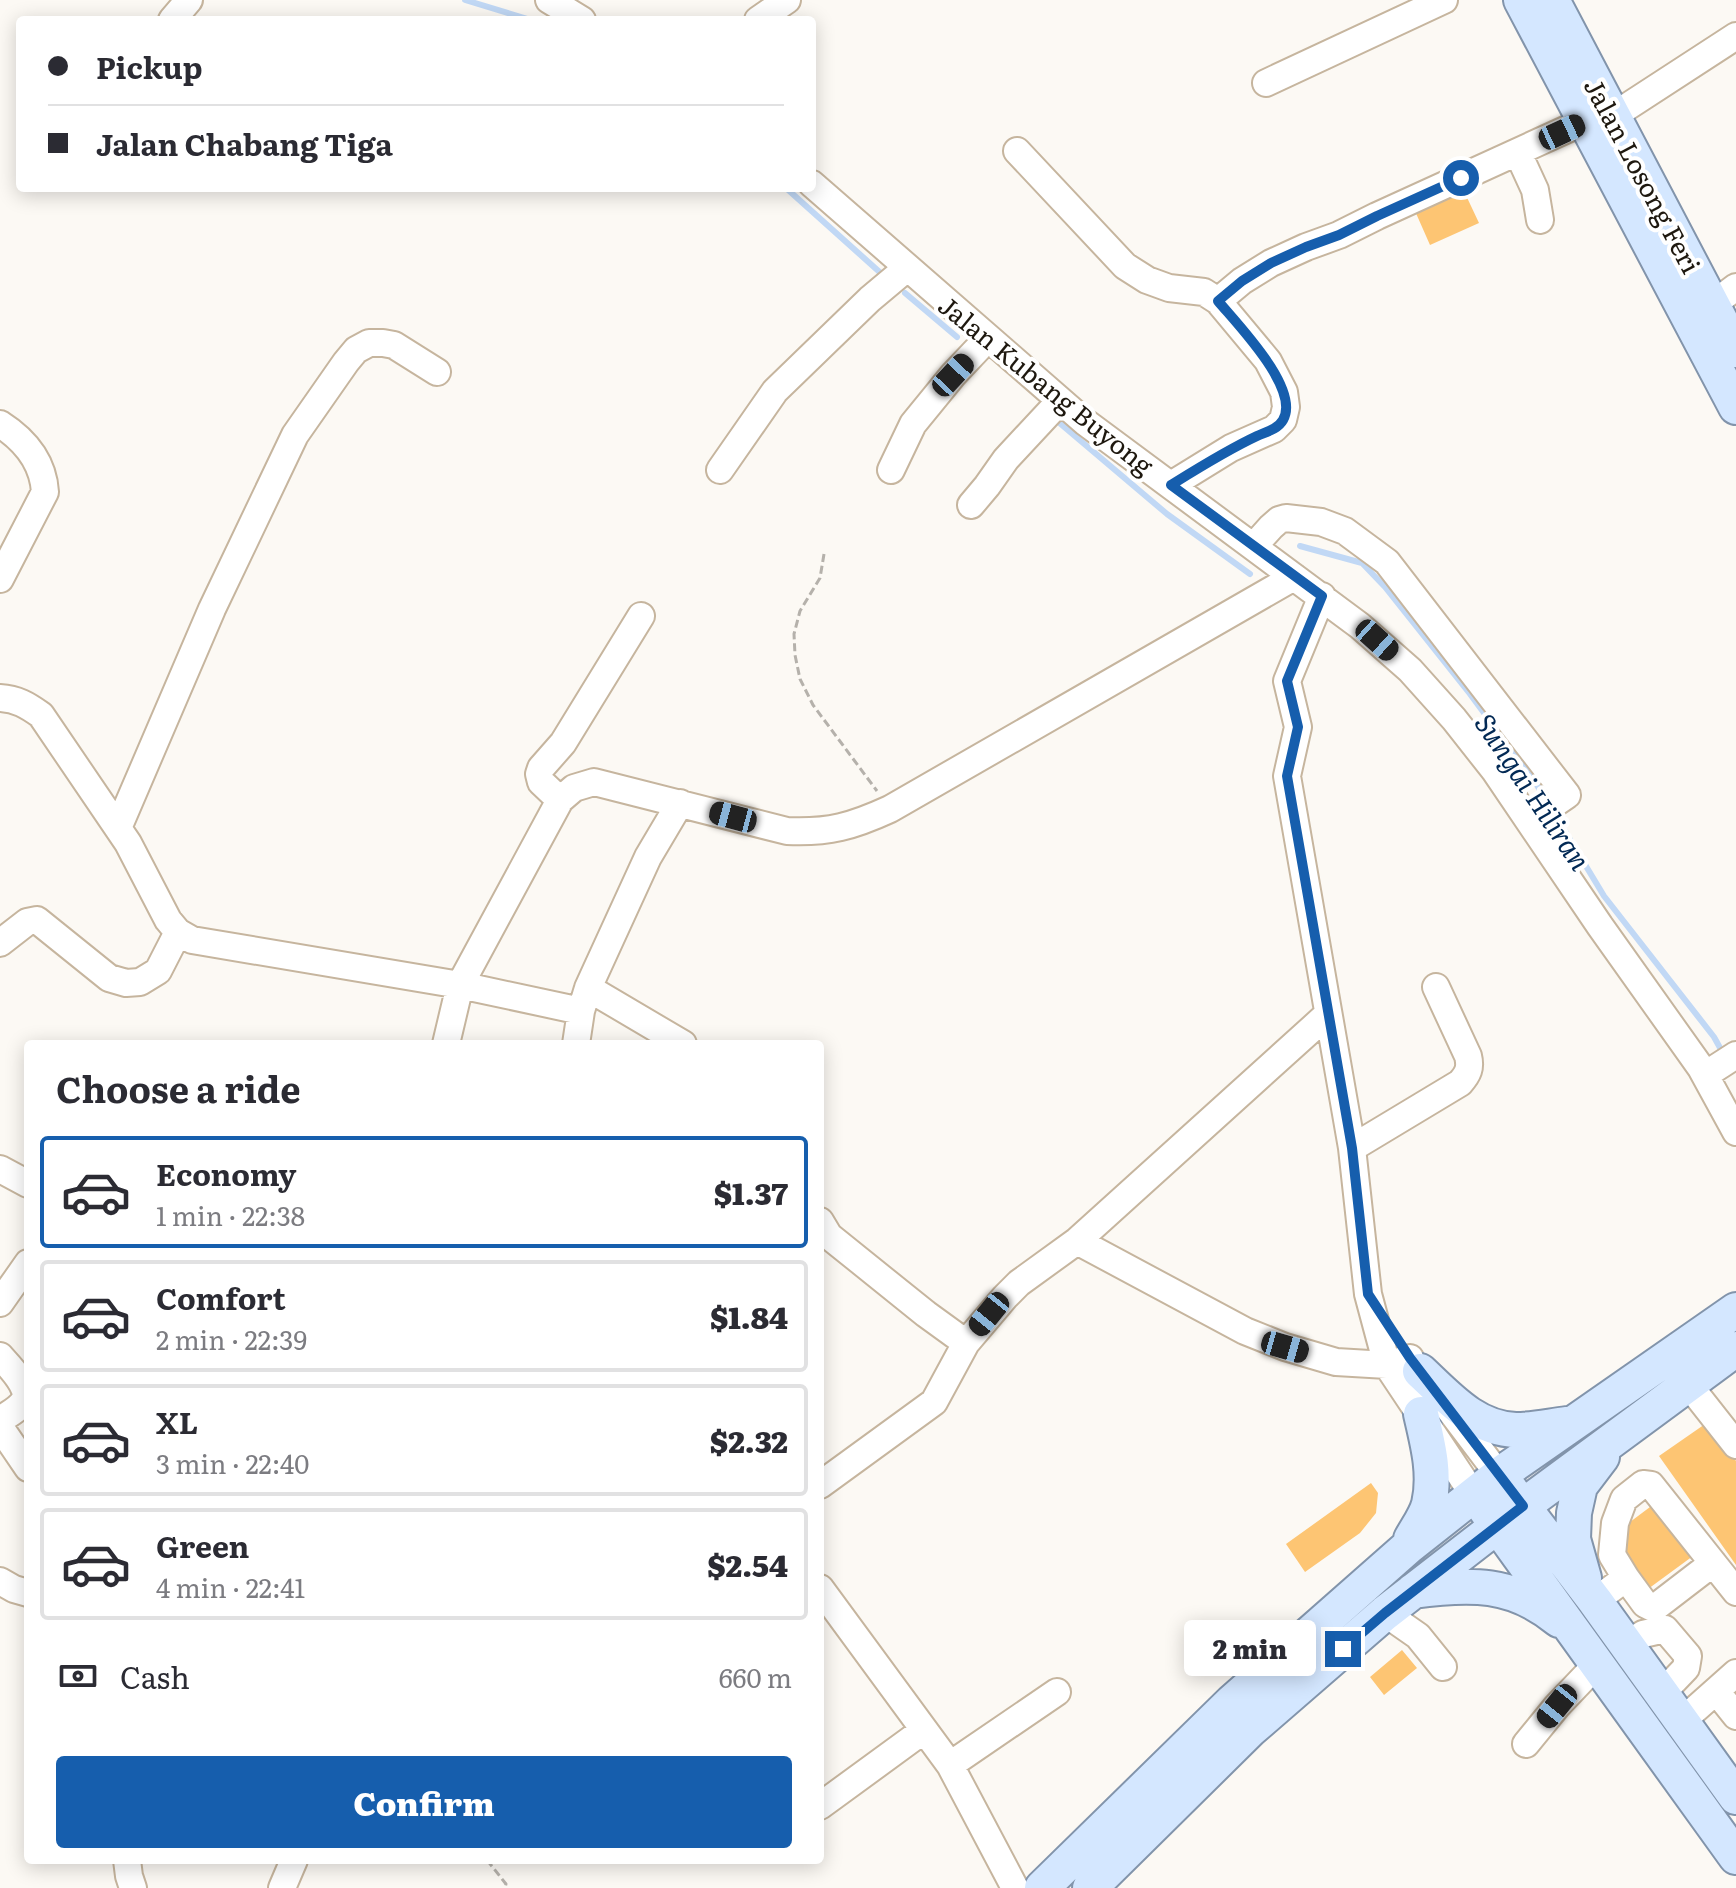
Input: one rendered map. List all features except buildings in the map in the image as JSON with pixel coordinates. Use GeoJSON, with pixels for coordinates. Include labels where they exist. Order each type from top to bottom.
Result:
{"type":"FeatureCollection","features":[{"type":"Feature","properties":{"kind":"main road","name":"Jalan Losong Feri"},"geometry":{"type":"LineString","coordinates":[[1521,0],[1599,119],[1724,296],[1736,350]]}},
{"type":"Feature","properties":{"kind":"main road","name":"Jalan Losong Feri"},"geometry":{"type":"LineString","coordinates":[[1552,0],[1599,119],[1736,407]]}},
{"type":"Feature","properties":{"kind":"main road"},"geometry":{"type":"LineString","coordinates":[[1042,1888],[1232,1702],[1408,1547],[1486,1485],[1736,1310]]}},
{"type":"Feature","properties":{"kind":"main road"},"geometry":{"type":"LineString","coordinates":[[1090,1888],[1250,1730],[1385,1613],[1736,1349]]}},
{"type":"Feature","properties":{"kind":"main road"},"geometry":{"type":"LineString","coordinates":[[1406,1364],[1474,1419],[1497,1428],[1518,1430],[1572,1424]]}},
{"type":"Feature","properties":{"kind":"main road"},"geometry":{"type":"LineString","coordinates":[[1408,1547],[1428,1507],[1432,1480],[1430,1452],[1421,1414]]}},
{"type":"Feature","properties":{"kind":"main road"},"geometry":{"type":"LineString","coordinates":[[1592,1597],[1573,1539],[1574,1513],[1580,1486],[1616,1437]]}},
{"type":"Feature","properties":{"kind":"main road"},"geometry":{"type":"LineString","coordinates":[[1486,1485],[1510,1516],[1588,1650],[1736,1857]]}},
{"type":"Feature","properties":{"kind":"main road"},"geometry":{"type":"LineString","coordinates":[[1510,1516],[1592,1597],[1736,1797]]}},
{"type":"Feature","properties":{"kind":"main road"},"geometry":{"type":"LineString","coordinates":[[1413,1591],[1444,1587],[1498,1588],[1525,1598],[1551,1614],[1588,1650]]}},
{"type":"Feature","properties":{"kind":"street"},"geometry":{"type":"LineString","coordinates":[[175,16],[189,0]]}},
{"type":"Feature","properties":{"kind":"street"},"geometry":{"type":"LineString","coordinates":[[549,0],[575,16]]}},
{"type":"Feature","properties":{"kind":"street"},"geometry":{"type":"LineString","coordinates":[[764,16],[787,0]]}},
{"type":"Feature","properties":{"kind":"street"},"geometry":{"type":"LineString","coordinates":[[1266,83],[1444,0]]}},
{"type":"Feature","properties":{"kind":"street"},"geometry":{"type":"LineString","coordinates":[[1218,301],[1271,263],[1599,119],[1736,36]]}},
{"type":"Feature","properties":{"kind":"street"},"geometry":{"type":"LineString","coordinates":[[1017,151],[1125,266],[1147,280],[1169,288],[1204,292],[1218,301],[1268,361],[1284,392],[1286,407],[1283,420],[1274,429],[1231,448],[1171,485]]}},
{"type":"Feature","properties":{"kind":"street"},"geometry":{"type":"LineString","coordinates":[[1518,153],[1535,190],[1540,220]]}},
{"type":"Feature","properties":{"kind":"street","name":"Jalan Kubang Buyong"},"geometry":{"type":"LineString","coordinates":[[816,188],[1085,422],[1322,596],[1410,670],[1487,761],[1705,1075],[1736,1132]]}},
{"type":"Feature","properties":{"kind":"street"},"geometry":{"type":"LineString","coordinates":[[720,470],[775,391],[870,299],[907,268]]}},
{"type":"Feature","properties":{"kind":"street"},"geometry":{"type":"LineString","coordinates":[[891,470],[913,424],[988,338]]}},
{"type":"Feature","properties":{"kind":"street"},"geometry":{"type":"LineString","coordinates":[[118,828],[212,609],[295,435],[346,362],[356,350],[369,343],[383,343],[394,345],[437,372]]}},
{"type":"Feature","properties":{"kind":"street"},"geometry":{"type":"LineString","coordinates":[[971,505],[1006,459],[1060,401]]}},
{"type":"Feature","properties":{"kind":"street"},"geometry":{"type":"LineString","coordinates":[[0,424],[16,435],[36,458],[44,476],[45,492],[0,579]]}},
{"type":"Feature","properties":{"kind":"street"},"geometry":{"type":"LineString","coordinates":[[1254,546],[1279,520],[1321,522],[1345,531],[1387,562],[1567,795],[1529,821]]}},
{"type":"Feature","properties":{"kind":"street"},"geometry":{"type":"LineString","coordinates":[[447,1040],[460,985],[560,800],[574,788],[594,782],[787,831],[835,829],[890,809],[1294,577]]}},
{"type":"Feature","properties":{"kind":"street"},"geometry":{"type":"LineString","coordinates":[[1322,596],[1287,681],[1298,727],[1287,776],[1352,1148],[1368,1294],[1406,1364],[1486,1485]]}},
{"type":"Feature","properties":{"kind":"street"},"geometry":{"type":"LineString","coordinates":[[560,800],[541,782],[541,768],[563,743],[641,616]]}},
{"type":"Feature","properties":{"kind":"street"},"geometry":{"type":"LineString","coordinates":[[0,698],[27,704],[41,715],[118,828],[168,920],[178,932],[192,940],[460,985],[584,1000],[674,1040]]}},
{"type":"Feature","properties":{"kind":"street"},"geometry":{"type":"LineString","coordinates":[[577,1040],[584,1000],[648,857],[680,803]]}},
{"type":"Feature","properties":{"kind":"street"},"geometry":{"type":"LineString","coordinates":[[0,943],[27,922],[37,920],[109,978],[126,983],[140,982],[158,971],[178,932]]}},
{"type":"Feature","properties":{"kind":"street"},"geometry":{"type":"LineString","coordinates":[[1352,1148],[1460,1083],[1467,1074],[1471,1065],[1468,1056],[1436,987]]}},
{"type":"Feature","properties":{"kind":"street"},"geometry":{"type":"LineString","coordinates":[[824,1482],[934,1402],[966,1343],[1012,1290],[1077,1241],[1327,1015]]}},
{"type":"Feature","properties":{"kind":"street"},"geometry":{"type":"LineString","coordinates":[[1705,1075],[1736,1055]]}},
{"type":"Feature","properties":{"kind":"street"},"geometry":{"type":"LineString","coordinates":[[0,1169],[24,1182]]}},
{"type":"Feature","properties":{"kind":"street"},"geometry":{"type":"LineString","coordinates":[[824,1228],[829,1236],[966,1343]]}},
{"type":"Feature","properties":{"kind":"street"},"geometry":{"type":"LineString","coordinates":[[1077,1241],[1245,1331],[1285,1347],[1336,1362],[1406,1364]]}},
{"type":"Feature","properties":{"kind":"street"},"geometry":{"type":"LineString","coordinates":[[0,1303],[24,1269]]}},
{"type":"Feature","properties":{"kind":"street"},"geometry":{"type":"LineString","coordinates":[[0,1356],[24,1387]]}},
{"type":"Feature","properties":{"kind":"street"},"geometry":{"type":"LineString","coordinates":[[1406,1364],[1421,1414],[1486,1485]]}},
{"type":"Feature","properties":{"kind":"street"},"geometry":{"type":"LineString","coordinates":[[1688,1384],[1728,1418],[1736,1445]]}},
{"type":"Feature","properties":{"kind":"street"},"geometry":{"type":"LineString","coordinates":[[0,1420],[24,1400]]}},
{"type":"Feature","properties":{"kind":"street"},"geometry":{"type":"LineString","coordinates":[[0,1427],[24,1462]]}},
{"type":"Feature","properties":{"kind":"street"},"geometry":{"type":"LineString","coordinates":[[1713,1563],[1657,1606],[1645,1604],[1612,1555],[1615,1523],[1624,1499],[1643,1484],[1651,1485],[1713,1563],[1736,1592]]}},
{"type":"Feature","properties":{"kind":"street"},"geometry":{"type":"LineString","coordinates":[[1592,1597],[1626,1578]]}},
{"type":"Feature","properties":{"kind":"street"},"geometry":{"type":"LineString","coordinates":[[0,1581],[24,1592]]}},
{"type":"Feature","properties":{"kind":"street"},"geometry":{"type":"LineString","coordinates":[[824,1593],[950,1765],[1015,1888]]}},
{"type":"Feature","properties":{"kind":"street"},"geometry":{"type":"LineString","coordinates":[[1385,1613],[1418,1636],[1443,1667]]}},
{"type":"Feature","properties":{"kind":"street"},"geometry":{"type":"LineString","coordinates":[[1526,1744],[1557,1706],[1588,1650]]}},
{"type":"Feature","properties":{"kind":"street"},"geometry":{"type":"LineString","coordinates":[[1682,1721],[1736,1673]]}},
{"type":"Feature","properties":{"kind":"street"},"geometry":{"type":"LineString","coordinates":[[1716,1691],[1736,1716]]}},
{"type":"Feature","properties":{"kind":"street"},"geometry":{"type":"LineString","coordinates":[[950,1765],[1057,1692]]}},
{"type":"Feature","properties":{"kind":"street"},"geometry":{"type":"LineString","coordinates":[[824,1803],[924,1730]]}},
{"type":"Feature","properties":{"kind":"street"},"geometry":{"type":"LineString","coordinates":[[128,1864],[133,1888]]}},
{"type":"Feature","properties":{"kind":"street"},"geometry":{"type":"LineString","coordinates":[[282,1888],[292,1864]]}},
{"type":"Feature","properties":{"kind":"path"},"geometry":{"type":"LineString","coordinates":[[824,554],[820,578],[800,611],[794,634],[800,679],[813,705],[890,809]]}},
{"type":"Feature","properties":{"kind":"path"},"geometry":{"type":"LineString","coordinates":[[490,1864],[506,1884],[505,1888]]}},
{"type":"Feature","properties":{"kind":"waterway"},"geometry":{"type":"LineString","coordinates":[[465,0],[518,16]]}},
{"type":"Feature","properties":{"kind":"waterway"},"geometry":{"type":"LineString","coordinates":[[790,192],[884,276]]}},
{"type":"Feature","properties":{"kind":"waterway"},"geometry":{"type":"LineString","coordinates":[[905,293],[957,337]]}},
{"type":"Feature","properties":{"kind":"waterway"},"geometry":{"type":"LineString","coordinates":[[1056,420],[1167,514],[1250,574]]}},
{"type":"Feature","properties":{"kind":"waterway","name":"Sungai Hiliran"},"geometry":{"type":"LineString","coordinates":[[1300,546],[1362,563],[1385,587],[1470,694],[1546,800]]}},
{"type":"Feature","properties":{"kind":"waterway","name":"Sungai Hiliran"},"geometry":{"type":"LineString","coordinates":[[1554,813],[1604,896],[1714,1037],[1724,1055]]}},
{"type":"Feature","properties":{"kind":"route"},"geometry":{"type":"LineString","coordinates":[[1343,1649],[1523,1506],[1410,1358],[1368,1294],[1352,1148],[1287,776],[1298,727],[1287,681],[1322,596],[1171,485],[1231,448],[1274,429],[1283,420],[1286,407],[1284,392],[1268,361],[1218,301],[1271,263],[1461,178]]}}]}
